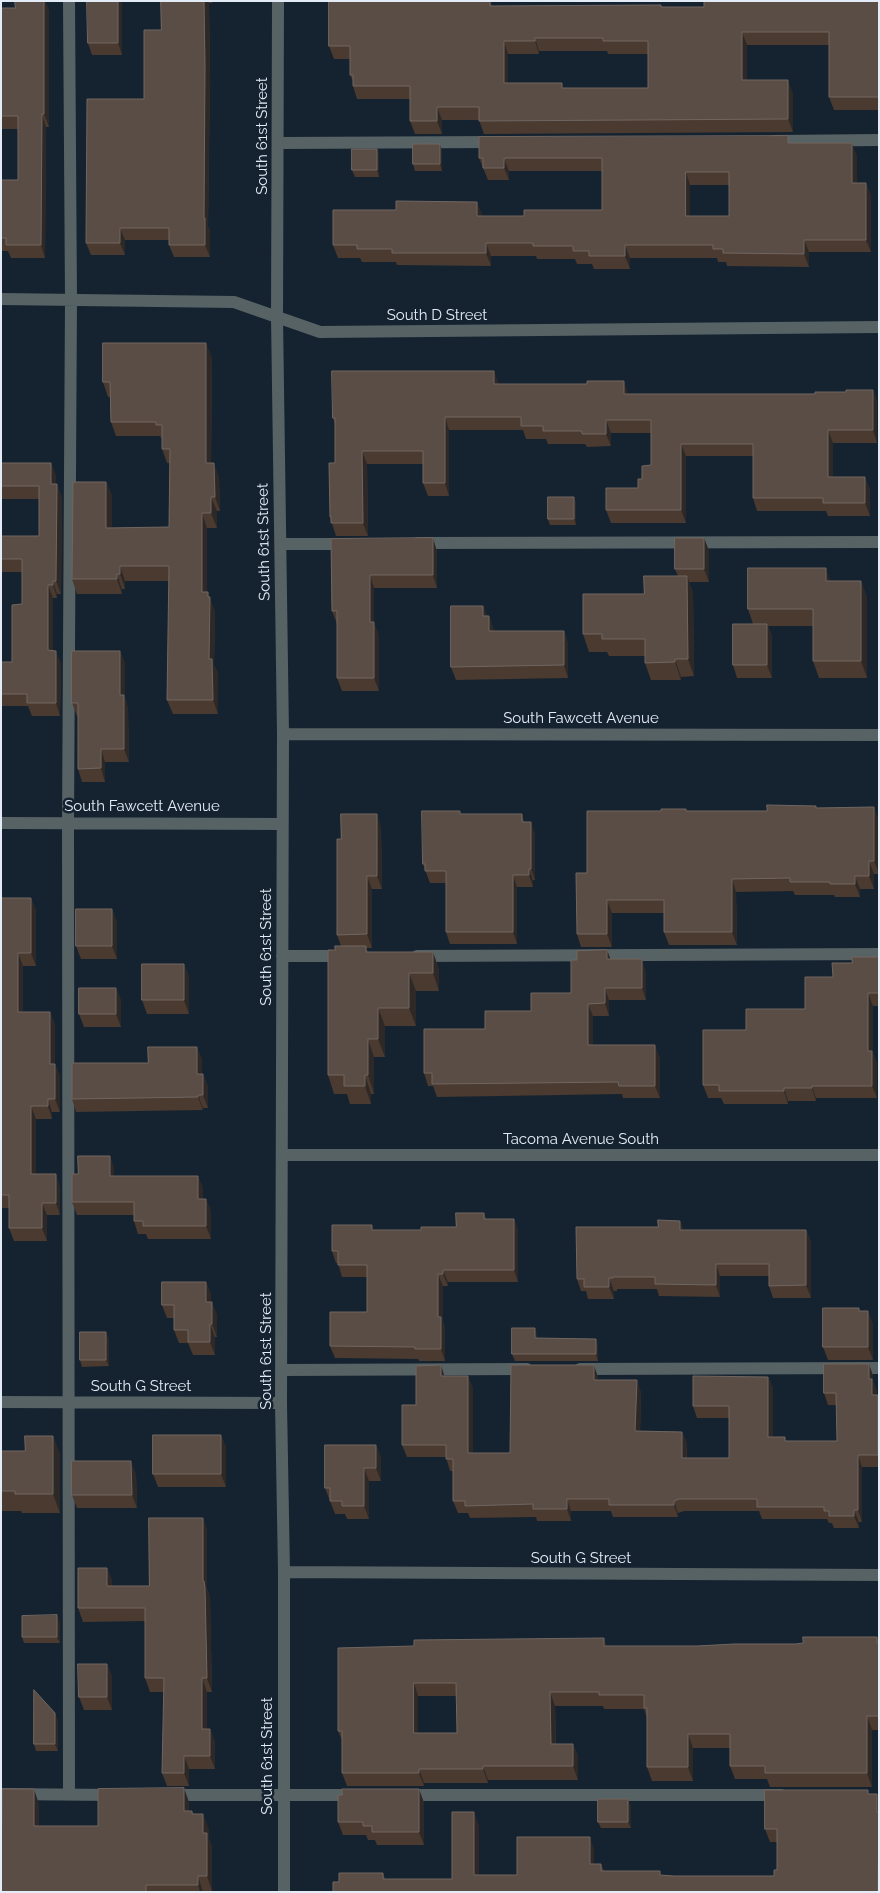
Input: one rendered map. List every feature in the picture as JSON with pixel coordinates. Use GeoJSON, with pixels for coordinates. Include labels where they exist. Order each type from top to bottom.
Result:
{"type":"FeatureCollection","features":[{"type":"Feature","properties":{"kind":"street"},"geometry":{"type":"LineString","coordinates":[[69,1],[71,300],[68,822],[69,1794]]}},
{"type":"Feature","properties":{"kind":"street","name":"South 61st Street"},"geometry":{"type":"LineString","coordinates":[[278,1],[277,317],[283,734],[281,1403],[284,1572],[284,1892]]}},
{"type":"Feature","properties":{"kind":"street"},"geometry":{"type":"LineString","coordinates":[[761,141],[879,140]]}},
{"type":"Feature","properties":{"kind":"street"},"geometry":{"type":"LineString","coordinates":[[279,143],[505,142]]}},
{"type":"Feature","properties":{"kind":"street","name":"South D Street"},"geometry":{"type":"LineString","coordinates":[[1,299],[234,302],[320,332],[879,327]]}},
{"type":"Feature","properties":{"kind":"street"},"geometry":{"type":"LineString","coordinates":[[400,544],[879,542]]}},
{"type":"Feature","properties":{"kind":"street"},"geometry":{"type":"LineString","coordinates":[[281,544],[361,544]]}},
{"type":"Feature","properties":{"kind":"street","name":"South Fawcett Avenue"},"geometry":{"type":"LineString","coordinates":[[283,734],[879,735]]}},
{"type":"Feature","properties":{"kind":"street","name":"South Fawcett Avenue"},"geometry":{"type":"LineString","coordinates":[[1,823],[282,824]]}},
{"type":"Feature","properties":{"kind":"street"},"geometry":{"type":"LineString","coordinates":[[402,956],[879,954]]}},
{"type":"Feature","properties":{"kind":"street"},"geometry":{"type":"LineString","coordinates":[[282,956],[362,956]]}},
{"type":"Feature","properties":{"kind":"street","name":"Tacoma Avenue South"},"geometry":{"type":"LineString","coordinates":[[283,1155],[879,1155]]}},
{"type":"Feature","properties":{"kind":"street"},"geometry":{"type":"LineString","coordinates":[[571,1369],[879,1368]]}},
{"type":"Feature","properties":{"kind":"street"},"geometry":{"type":"LineString","coordinates":[[282,1370],[541,1369]]}},
{"type":"Feature","properties":{"kind":"street","name":"South G Street"},"geometry":{"type":"LineString","coordinates":[[1,1402],[281,1403]]}},
{"type":"Feature","properties":{"kind":"street","name":"South G Street"},"geometry":{"type":"LineString","coordinates":[[284,1572],[879,1575]]}},
{"type":"Feature","properties":{"kind":"street"},"geometry":{"type":"LineString","coordinates":[[1,1794],[128,1795]]}},
{"type":"Feature","properties":{"kind":"street"},"geometry":{"type":"LineString","coordinates":[[157,1795],[373,1795]]}},
{"type":"Feature","properties":{"kind":"street"},"geometry":{"type":"LineString","coordinates":[[393,1795],[790,1795]]}},
{"type":"Feature","properties":{"kind":"building"},"geometry":{"type":"Polygon","coordinates":[[[15,1],[44,1],[41,245],[6,245],[6,238],[1,238],[1,180],[18,180],[18,116],[1,116],[1,8],[15,8],[15,1]]]}},
{"type":"Feature","properties":{"kind":"building"},"geometry":{"type":"Polygon","coordinates":[[[87,1],[118,1],[118,43],[88,43],[87,1]]]}},
{"type":"Feature","properties":{"kind":"building"},"geometry":{"type":"Polygon","coordinates":[[[161,1],[204,1],[205,245],[169,245],[169,228],[120,228],[120,243],[86,243],[87,99],[144,99],[144,30],[161,30],[161,1]]]}},
{"type":"Feature","properties":{"kind":"building"},"geometry":{"type":"Polygon","coordinates":[[[329,1],[490,1],[490,6],[661,5],[661,7],[704,7],[704,1],[879,1],[879,97],[829,97],[829,32],[742,32],[742,80],[788,80],[788,119],[479,121],[479,107],[437,107],[437,121],[410,121],[410,86],[353,86],[353,75],[350,75],[350,46],[329,46],[329,1]],[[535,38],[535,41],[504,41],[504,83],[562,83],[562,88],[648,88],[648,41],[603,41],[603,38],[535,38]]]}},
{"type":"Feature","properties":{"kind":"building"},"geometry":{"type":"Polygon","coordinates":[[[788,136],[788,143],[852,143],[852,183],[866,183],[866,240],[804,240],[804,254],[723,253],[723,249],[713,249],[713,245],[625,245],[625,256],[589,256],[589,251],[573,251],[573,246],[533,246],[533,243],[486,243],[486,253],[392,253],[392,249],[357,249],[357,245],[333,245],[333,210],[396,210],[396,201],[477,202],[477,216],[524,216],[524,210],[602,210],[602,158],[506,158],[504,159],[504,168],[483,168],[483,158],[479,158],[479,137],[788,136]],[[686,172],[686,216],[729,216],[729,172],[686,172]]]}},
{"type":"Feature","properties":{"kind":"building"},"geometry":{"type":"Polygon","coordinates":[[[413,144],[440,144],[440,164],[413,164],[413,144]]]}},
{"type":"Feature","properties":{"kind":"building"},"geometry":{"type":"Polygon","coordinates":[[[352,149],[377,149],[377,170],[352,170],[352,149]]]}},
{"type":"Feature","properties":{"kind":"building"},"geometry":{"type":"Polygon","coordinates":[[[103,343],[206,343],[206,463],[214,463],[215,497],[211,497],[211,513],[202,513],[202,592],[208,592],[208,597],[210,597],[209,659],[212,659],[213,700],[167,700],[169,566],[120,566],[120,574],[117,574],[117,579],[72,579],[73,482],[106,482],[106,528],[169,527],[170,449],[162,449],[162,425],[156,425],[156,422],[111,422],[110,382],[103,382],[103,343]]]}},
{"type":"Feature","properties":{"kind":"building"},"geometry":{"type":"Polygon","coordinates":[[[332,371],[494,371],[494,384],[587,384],[587,381],[624,381],[624,394],[815,394],[815,392],[873,390],[873,430],[828,430],[828,477],[865,477],[865,503],[823,503],[823,498],[753,498],[753,444],[681,444],[681,510],[606,510],[606,488],[638,488],[638,479],[642,479],[642,466],[651,465],[651,420],[606,420],[606,434],[582,434],[582,431],[543,431],[543,426],[521,426],[521,417],[445,417],[445,483],[423,483],[423,451],[362,451],[363,523],[331,523],[329,463],[335,463],[332,371]]]}},
{"type":"Feature","properties":{"kind":"building"},"geometry":{"type":"Polygon","coordinates":[[[1,463],[51,463],[51,484],[57,484],[56,581],[53,581],[53,585],[48,585],[48,650],[56,651],[56,703],[27,703],[27,694],[1,694],[1,662],[12,662],[12,605],[22,604],[22,559],[1,559],[1,536],[39,536],[39,486],[1,486],[1,463]]]}},
{"type":"Feature","properties":{"kind":"building"},"geometry":{"type":"Polygon","coordinates":[[[548,497],[574,497],[574,519],[548,519],[548,497]]]}},
{"type":"Feature","properties":{"kind":"building"},"geometry":{"type":"Polygon","coordinates":[[[433,538],[433,575],[370,575],[370,622],[374,622],[374,678],[337,678],[337,611],[332,611],[331,539],[433,538]]]}},
{"type":"Feature","properties":{"kind":"building"},"geometry":{"type":"Polygon","coordinates":[[[675,538],[704,538],[704,569],[675,569],[675,538]]]}},
{"type":"Feature","properties":{"kind":"building"},"geometry":{"type":"Polygon","coordinates":[[[748,568],[826,568],[826,581],[861,581],[861,661],[813,661],[813,609],[748,609],[748,568]]]}},
{"type":"Feature","properties":{"kind":"building"},"geometry":{"type":"Polygon","coordinates":[[[644,576],[687,576],[688,659],[675,659],[675,662],[645,663],[645,639],[602,639],[602,634],[583,634],[583,594],[644,594],[644,576]]]}},
{"type":"Feature","properties":{"kind":"building"},"geometry":{"type":"Polygon","coordinates":[[[451,606],[483,606],[483,616],[489,616],[489,631],[564,631],[564,665],[451,667],[451,606]]]}},
{"type":"Feature","properties":{"kind":"building"},"geometry":{"type":"Polygon","coordinates":[[[733,624],[767,624],[767,665],[733,665],[733,624]]]}},
{"type":"Feature","properties":{"kind":"building"},"geometry":{"type":"Polygon","coordinates":[[[72,651],[120,651],[120,695],[124,695],[124,749],[101,749],[101,768],[78,769],[78,703],[72,703],[72,651]]]}},
{"type":"Feature","properties":{"kind":"building"},"geometry":{"type":"Polygon","coordinates":[[[767,805],[816,806],[816,808],[874,807],[874,861],[869,861],[869,876],[855,876],[855,884],[790,882],[790,878],[732,879],[732,932],[664,932],[664,900],[607,900],[607,934],[577,934],[576,873],[587,873],[587,811],[686,809],[686,811],[767,811],[767,805]]]}},
{"type":"Feature","properties":{"kind":"building"},"geometry":{"type":"Polygon","coordinates":[[[422,811],[460,811],[460,814],[522,814],[522,822],[531,822],[531,869],[529,869],[529,875],[513,875],[513,932],[446,932],[446,871],[425,871],[425,864],[423,864],[422,811]]]}},
{"type":"Feature","properties":{"kind":"building"},"geometry":{"type":"Polygon","coordinates":[[[341,814],[377,814],[377,876],[367,876],[367,934],[337,935],[337,839],[341,839],[341,814]]]}},
{"type":"Feature","properties":{"kind":"building"},"geometry":{"type":"Polygon","coordinates":[[[1,898],[31,898],[31,953],[18,953],[18,1012],[50,1012],[50,1064],[55,1064],[55,1099],[48,1099],[48,1106],[31,1106],[31,1174],[56,1174],[56,1203],[42,1203],[42,1228],[9,1228],[9,1195],[1,1195],[1,898]]]}},
{"type":"Feature","properties":{"kind":"building"},"geometry":{"type":"Polygon","coordinates":[[[76,909],[112,909],[112,946],[76,946],[76,909]]]}},
{"type":"Feature","properties":{"kind":"building"},"geometry":{"type":"Polygon","coordinates":[[[335,946],[366,946],[366,952],[433,952],[433,973],[409,973],[409,1008],[378,1008],[378,1039],[368,1039],[368,1075],[365,1075],[365,1086],[344,1086],[344,1075],[328,1075],[328,950],[335,950],[335,946]]]}},
{"type":"Feature","properties":{"kind":"building"},"geometry":{"type":"Polygon","coordinates":[[[607,950],[607,959],[642,959],[642,988],[605,988],[605,1003],[588,1004],[588,1045],[655,1045],[655,1086],[619,1086],[618,1082],[432,1084],[432,1073],[424,1073],[424,1029],[485,1029],[485,1011],[531,1011],[531,993],[571,993],[571,960],[577,960],[577,951],[607,950]]]}},
{"type":"Feature","properties":{"kind":"building"},"geometry":{"type":"Polygon","coordinates":[[[852,957],[879,957],[879,993],[868,993],[868,1051],[872,1051],[872,1086],[812,1086],[812,1088],[784,1088],[784,1091],[719,1091],[719,1085],[703,1085],[703,1030],[746,1030],[746,1009],[805,1009],[805,977],[833,977],[832,963],[852,963],[852,957]]]}},
{"type":"Feature","properties":{"kind":"building"},"geometry":{"type":"Polygon","coordinates":[[[142,964],[184,964],[184,1000],[142,1000],[142,964]]]}},
{"type":"Feature","properties":{"kind":"building"},"geometry":{"type":"Polygon","coordinates":[[[79,988],[116,988],[116,1014],[79,1014],[79,988]]]}},
{"type":"Feature","properties":{"kind":"building"},"geometry":{"type":"Polygon","coordinates":[[[148,1047],[197,1047],[197,1074],[203,1074],[203,1095],[198,1095],[198,1097],[72,1099],[72,1063],[148,1063],[148,1047]]]}},
{"type":"Feature","properties":{"kind":"building"},"geometry":{"type":"Polygon","coordinates":[[[78,1156],[110,1156],[110,1176],[198,1176],[198,1199],[206,1199],[206,1226],[143,1226],[143,1221],[134,1221],[134,1202],[72,1202],[72,1174],[78,1174],[78,1156]]]}},
{"type":"Feature","properties":{"kind":"building"},"geometry":{"type":"Polygon","coordinates":[[[456,1213],[484,1213],[484,1219],[514,1219],[514,1270],[443,1270],[443,1274],[438,1274],[438,1317],[441,1317],[441,1349],[330,1346],[330,1312],[367,1312],[367,1265],[338,1265],[338,1251],[332,1251],[332,1225],[372,1225],[372,1230],[421,1230],[421,1227],[456,1227],[456,1213]]]}},
{"type":"Feature","properties":{"kind":"building"},"geometry":{"type":"Polygon","coordinates":[[[658,1220],[680,1221],[680,1230],[806,1230],[806,1285],[769,1286],[769,1264],[716,1264],[716,1285],[655,1284],[655,1277],[613,1277],[609,1278],[609,1287],[584,1287],[584,1279],[577,1279],[576,1227],[658,1227],[658,1220]]]}},
{"type":"Feature","properties":{"kind":"building"},"geometry":{"type":"Polygon","coordinates":[[[162,1282],[206,1282],[206,1302],[212,1302],[210,1342],[188,1342],[188,1330],[174,1330],[174,1305],[162,1305],[162,1282]]]}},
{"type":"Feature","properties":{"kind":"building"},"geometry":{"type":"Polygon","coordinates":[[[823,1308],[859,1308],[859,1311],[868,1311],[868,1347],[823,1347],[823,1308]]]}},
{"type":"Feature","properties":{"kind":"building"},"geometry":{"type":"Polygon","coordinates":[[[512,1328],[535,1328],[535,1338],[596,1339],[596,1354],[512,1354],[512,1328]]]}},
{"type":"Feature","properties":{"kind":"building"},"geometry":{"type":"Polygon","coordinates":[[[80,1332],[106,1332],[106,1360],[80,1360],[80,1332]]]}},
{"type":"Feature","properties":{"kind":"building"},"geometry":{"type":"Polygon","coordinates":[[[824,1364],[869,1364],[869,1379],[872,1379],[872,1395],[878,1395],[878,1455],[858,1455],[858,1510],[854,1510],[854,1516],[829,1516],[829,1511],[824,1511],[824,1507],[757,1507],[757,1499],[679,1499],[674,1501],[674,1505],[609,1505],[609,1499],[567,1499],[567,1509],[533,1509],[533,1504],[465,1506],[465,1501],[453,1501],[453,1459],[446,1459],[446,1445],[402,1445],[402,1405],[416,1405],[416,1366],[441,1365],[441,1376],[468,1376],[468,1453],[510,1453],[511,1365],[594,1365],[594,1380],[637,1380],[635,1431],[682,1432],[682,1458],[729,1458],[729,1406],[693,1406],[693,1376],[768,1377],[768,1437],[785,1437],[785,1441],[837,1441],[836,1393],[824,1393],[824,1364]]]}},
{"type":"Feature","properties":{"kind":"building"},"geometry":{"type":"Polygon","coordinates":[[[153,1435],[221,1435],[221,1474],[153,1474],[153,1435]]]}},
{"type":"Feature","properties":{"kind":"building"},"geometry":{"type":"Polygon","coordinates":[[[25,1436],[53,1436],[53,1494],[15,1494],[15,1491],[1,1491],[1,1451],[25,1451],[25,1436]]]}},
{"type":"Feature","properties":{"kind":"building"},"geometry":{"type":"Polygon","coordinates":[[[325,1445],[376,1445],[376,1468],[364,1468],[364,1506],[342,1506],[342,1501],[330,1501],[330,1488],[325,1488],[325,1445]]]}},
{"type":"Feature","properties":{"kind":"building"},"geometry":{"type":"Polygon","coordinates":[[[72,1461],[131,1461],[132,1495],[72,1495],[72,1461]]]}},
{"type":"Feature","properties":{"kind":"building"},"geometry":{"type":"Polygon","coordinates":[[[149,1518],[203,1518],[203,1581],[205,1588],[207,1678],[202,1678],[202,1729],[210,1729],[210,1756],[184,1756],[184,1773],[162,1773],[164,1678],[145,1678],[145,1608],[78,1608],[78,1568],[107,1568],[107,1586],[149,1586],[149,1518]]]}},
{"type":"Feature","properties":{"kind":"building"},"geometry":{"type":"Polygon","coordinates":[[[57,1615],[57,1637],[22,1637],[22,1616],[57,1615]]]}},
{"type":"Feature","properties":{"kind":"building"},"geometry":{"type":"Polygon","coordinates":[[[803,1637],[877,1637],[877,1643],[879,1643],[879,1716],[867,1716],[867,1773],[765,1773],[765,1766],[730,1766],[730,1734],[688,1734],[688,1767],[647,1767],[647,1708],[644,1708],[644,1695],[599,1695],[599,1692],[550,1692],[551,1744],[573,1744],[573,1766],[483,1766],[483,1769],[419,1769],[419,1773],[342,1773],[342,1731],[338,1731],[338,1648],[414,1646],[414,1640],[604,1638],[604,1646],[803,1643],[803,1637]],[[414,1683],[414,1733],[457,1733],[456,1683],[414,1683]]]}},
{"type":"Feature","properties":{"kind":"building"},"geometry":{"type":"Polygon","coordinates":[[[78,1664],[107,1664],[107,1697],[79,1697],[78,1664]]]}},
{"type":"Feature","properties":{"kind":"building"},"geometry":{"type":"Polygon","coordinates":[[[34,1690],[55,1713],[55,1744],[34,1744],[34,1690]]]}},
{"type":"Feature","properties":{"kind":"building"},"geometry":{"type":"Polygon","coordinates":[[[184,1788],[184,1811],[192,1811],[192,1814],[203,1814],[203,1833],[207,1833],[207,1876],[198,1876],[198,1885],[146,1885],[146,1892],[1,1892],[2,1789],[34,1789],[34,1826],[98,1826],[98,1789],[184,1788]]]}},
{"type":"Feature","properties":{"kind":"building"},"geometry":{"type":"Polygon","coordinates":[[[342,1789],[419,1789],[419,1832],[372,1832],[372,1826],[363,1826],[363,1822],[338,1822],[338,1795],[342,1795],[342,1789]]]}},
{"type":"Feature","properties":{"kind":"building"},"geometry":{"type":"Polygon","coordinates":[[[765,1790],[868,1790],[868,1794],[877,1794],[877,1812],[879,1812],[878,1892],[333,1892],[333,1882],[339,1882],[339,1873],[383,1873],[383,1879],[452,1879],[452,1812],[474,1812],[474,1875],[517,1875],[517,1837],[590,1837],[590,1864],[601,1864],[601,1871],[660,1871],[660,1875],[674,1876],[774,1876],[774,1870],[777,1870],[777,1829],[765,1829],[765,1790]]]}},
{"type":"Feature","properties":{"kind":"building"},"geometry":{"type":"Polygon","coordinates":[[[598,1799],[628,1799],[628,1822],[598,1822],[598,1799]]]}}]}
